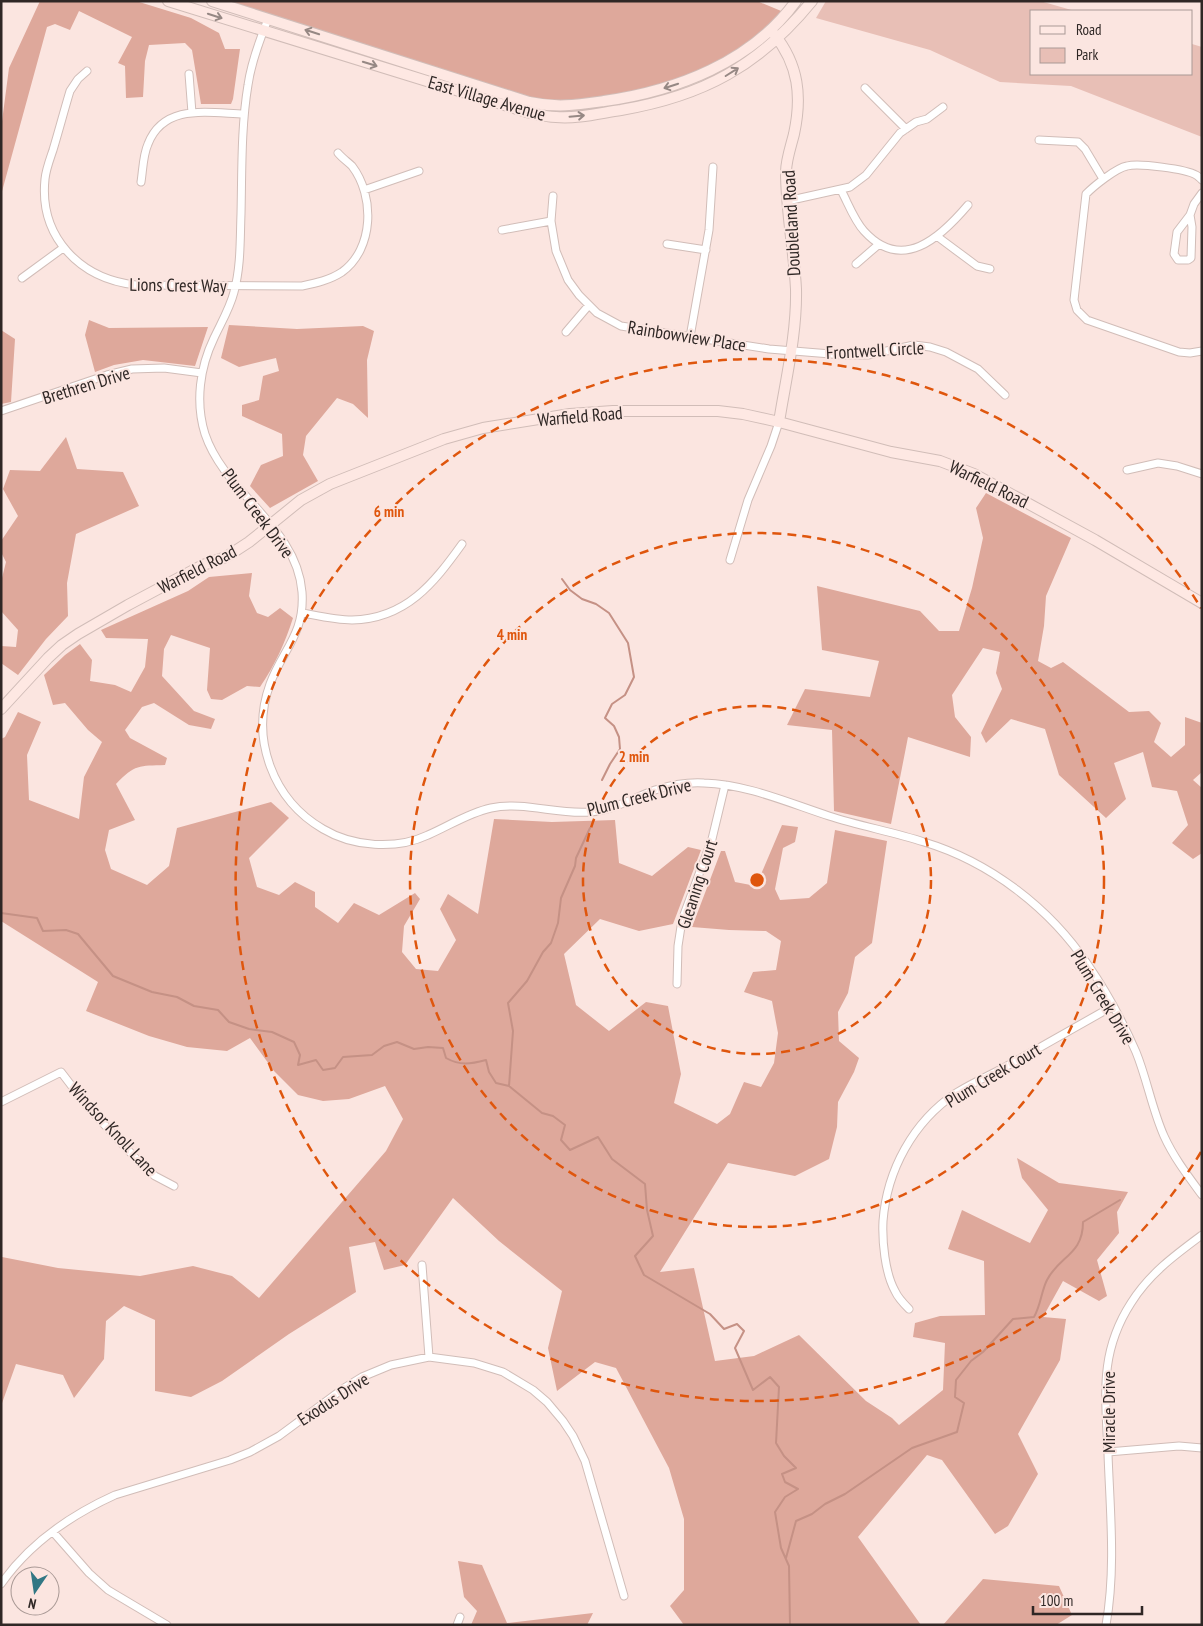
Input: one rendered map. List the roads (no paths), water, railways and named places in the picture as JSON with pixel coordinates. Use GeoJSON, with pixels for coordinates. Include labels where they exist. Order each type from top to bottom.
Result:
{"type":"FeatureCollection","features":[{"type":"Feature","properties":{"kind":"street","name":"East Village Avenue"},"geometry":{"type":"LineString","coordinates":[[168,1],[530,113],[558,118],[598,114],[664,101],[712,84],[734,71],[812,1]]}},
{"type":"Feature","properties":{"kind":"street","name":"East Village Avenue"},"geometry":{"type":"LineString","coordinates":[[212,1],[519,99],[549,106],[573,105],[631,97],[670,87],[714,69],[774,35],[796,1]]}},
{"type":"Feature","properties":{"kind":"street","name":"Plum Creek Drive"},"geometry":{"type":"LineString","coordinates":[[268,18],[249,79],[244,114],[240,271],[232,301],[211,345],[202,373],[200,410],[210,446],[225,472],[287,545],[297,564],[302,587],[303,613],[295,638],[271,682],[264,710],[262,734],[268,763],[288,802],[325,831],[350,841],[382,845],[397,844],[423,838],[464,816],[494,807],[523,806],[567,813],[594,812],[614,808],[654,790],[675,784],[701,782],[739,788],[850,823],[926,843],[956,854],[984,868],[1023,894],[1059,928],[1088,963],[1113,1006],[1136,1053],[1155,1114],[1166,1141],[1180,1165],[1202,1195]]}},
{"type":"Feature","properties":{"kind":"street","name":"Doubleland Road"},"geometry":{"type":"LineString","coordinates":[[774,35],[791,64],[796,77],[798,93],[798,116],[786,169],[787,201],[796,289],[795,319],[779,422]]}},
{"type":"Feature","properties":{"kind":"street","name":"Lions Crest Way"},"geometry":{"type":"LineString","coordinates":[[87,71],[78,79],[70,91],[45,178],[47,214],[53,230],[64,248],[88,271],[119,284],[302,286],[322,282],[342,272],[350,264],[364,241],[368,215],[364,190],[352,167],[338,153]]}},
{"type":"Feature","properties":{"kind":"street"},"geometry":{"type":"LineString","coordinates":[[189,74],[192,113]]}},
{"type":"Feature","properties":{"kind":"street"},"geometry":{"type":"LineString","coordinates":[[865,88],[906,129]]}},
{"type":"Feature","properties":{"kind":"street"},"geometry":{"type":"LineString","coordinates":[[787,201],[850,187],[866,175],[900,133],[916,122],[927,119],[943,107]]}},
{"type":"Feature","properties":{"kind":"street"},"geometry":{"type":"LineString","coordinates":[[141,182],[145,151],[154,130],[171,118],[183,113],[244,114]]}},
{"type":"Feature","properties":{"kind":"street"},"geometry":{"type":"LineString","coordinates":[[1039,140],[1078,142],[1085,149],[1104,179]]}},
{"type":"Feature","properties":{"kind":"street"},"geometry":{"type":"LineString","coordinates":[[1202,180],[1196,174],[1140,165],[1126,166],[1094,185],[1086,194],[1074,300],[1077,310],[1087,320],[1179,352],[1202,351]]}},
{"type":"Feature","properties":{"kind":"street"},"geometry":{"type":"LineString","coordinates":[[690,337],[709,230],[712,167]]}},
{"type":"Feature","properties":{"kind":"street"},"geometry":{"type":"LineString","coordinates":[[364,190],[419,171]]}},
{"type":"Feature","properties":{"kind":"street"},"geometry":{"type":"LineString","coordinates":[[841,190],[862,229],[878,244],[895,250],[909,250],[921,247],[938,237],[968,205]]}},
{"type":"Feature","properties":{"kind":"street"},"geometry":{"type":"LineString","coordinates":[[1190,215],[1192,227],[1191,258],[1188,260],[1178,260],[1174,254],[1175,238],[1202,193]]}},
{"type":"Feature","properties":{"kind":"street","name":"Rainbowview Place"},"geometry":{"type":"LineString","coordinates":[[553,196],[551,220],[559,262],[574,287],[597,313],[621,326],[790,351]]}},
{"type":"Feature","properties":{"kind":"street"},"geometry":{"type":"LineString","coordinates":[[502,230],[551,220]]}},
{"type":"Feature","properties":{"kind":"street"},"geometry":{"type":"LineString","coordinates":[[938,237],[977,266],[990,269]]}},
{"type":"Feature","properties":{"kind":"street"},"geometry":{"type":"LineString","coordinates":[[668,244],[706,250]]}},
{"type":"Feature","properties":{"kind":"street"},"geometry":{"type":"LineString","coordinates":[[856,264],[878,244]]}},
{"type":"Feature","properties":{"kind":"street"},"geometry":{"type":"LineString","coordinates":[[22,278],[64,248]]}},
{"type":"Feature","properties":{"kind":"street"},"geometry":{"type":"LineString","coordinates":[[566,332],[590,305]]}},
{"type":"Feature","properties":{"kind":"street","name":"Frontwell Circle"},"geometry":{"type":"LineString","coordinates":[[790,351],[843,355],[868,354],[914,345],[930,347],[946,352],[978,369],[1005,395]]}},
{"type":"Feature","properties":{"kind":"street","name":"Brethren Drive"},"geometry":{"type":"LineString","coordinates":[[1,411],[108,375],[132,369],[164,368],[202,373]]}},
{"type":"Feature","properties":{"kind":"street","name":"Warfield Road"},"geometry":{"type":"LineString","coordinates":[[1,710],[48,658],[78,634],[203,565],[226,557],[249,542],[301,500],[330,484],[444,439],[483,428],[570,414],[613,411],[718,411],[743,414],[861,444],[940,461],[974,474],[1095,540],[1202,603]]}},
{"type":"Feature","properties":{"kind":"street"},"geometry":{"type":"LineString","coordinates":[[730,560],[748,500],[772,446],[779,422]]}},
{"type":"Feature","properties":{"kind":"street"},"geometry":{"type":"LineString","coordinates":[[1127,470],[1158,463],[1178,466],[1202,474]]}},
{"type":"Feature","properties":{"kind":"street"},"geometry":{"type":"LineString","coordinates":[[303,613],[353,620],[374,618],[394,610],[412,600],[428,587],[462,544]]}},
{"type":"Feature","properties":{"kind":"street","name":"Gleaning Court"},"geometry":{"type":"LineString","coordinates":[[677,984],[678,946],[682,920],[712,839],[725,785]]}},
{"type":"Feature","properties":{"kind":"street","name":"Plum Creek Court"},"geometry":{"type":"LineString","coordinates":[[909,1309],[896,1294],[892,1286],[884,1251],[883,1228],[884,1204],[890,1182],[898,1160],[911,1138],[931,1113],[956,1093],[1113,1006]]}},
{"type":"Feature","properties":{"kind":"street","name":"Windsor Knoll Lane"},"geometry":{"type":"LineString","coordinates":[[1,1102],[61,1072],[87,1106],[142,1164],[155,1176],[174,1186]]}},
{"type":"Feature","properties":{"kind":"street","name":"Miracle Drive"},"geometry":{"type":"LineString","coordinates":[[1106,1625],[1112,1568],[1106,1375],[1114,1340],[1121,1321],[1131,1303],[1156,1272],[1170,1258],[1202,1235]]}},
{"type":"Feature","properties":{"kind":"street"},"geometry":{"type":"LineString","coordinates":[[422,1265],[429,1357]]}},
{"type":"Feature","properties":{"kind":"street","name":"Exodus Drive"},"geometry":{"type":"LineString","coordinates":[[1,1584],[29,1550],[86,1510],[116,1494],[230,1460],[250,1452],[279,1436],[362,1377],[391,1365],[429,1357],[474,1363],[503,1372],[520,1381],[540,1396],[563,1421],[573,1436],[585,1461],[624,1596]]}},
{"type":"Feature","properties":{"kind":"street"},"geometry":{"type":"LineString","coordinates":[[1108,1452],[1179,1446],[1202,1448]]}},
{"type":"Feature","properties":{"kind":"street"},"geometry":{"type":"LineString","coordinates":[[53,1532],[89,1573],[108,1590],[167,1625]]}},
{"type":"Feature","properties":{"kind":"street"},"geometry":{"type":"LineString","coordinates":[[456,1625],[460,1617]]}},
{"type":"Feature","properties":{"kind":"waterway"},"geometry":{"type":"LineString","coordinates":[[562,579],[570,590],[582,599],[596,604],[609,613],[628,643],[634,677],[625,695],[612,704],[605,718],[614,726],[619,737],[620,749],[602,780]]}},
{"type":"Feature","properties":{"kind":"waterway"},"geometry":{"type":"LineString","coordinates":[[509,1086],[513,1031],[508,1003],[527,981],[543,952],[551,943],[558,923],[561,898],[590,828]]}},
{"type":"Feature","properties":{"kind":"waterway"},"geometry":{"type":"LineString","coordinates":[[1,913],[37,918],[43,931],[66,930],[78,934],[113,976],[152,992],[177,997],[194,1006],[218,1010],[229,1022],[249,1029],[272,1032],[294,1042],[300,1055],[298,1065],[316,1060],[323,1070],[335,1068],[343,1057],[372,1055],[384,1046],[397,1042],[414,1049],[428,1047],[443,1048],[446,1058],[456,1062],[470,1063],[486,1060],[489,1072],[496,1083],[509,1086],[542,1113],[553,1116],[565,1125],[561,1140],[570,1150],[598,1137],[612,1159],[645,1184],[647,1210],[653,1236],[635,1256],[644,1275],[710,1314],[724,1329],[737,1324],[744,1331],[735,1348],[753,1390],[770,1377],[779,1387],[776,1443],[784,1456],[796,1468],[782,1474],[785,1482],[798,1489],[785,1497],[775,1512],[781,1548],[789,1566],[790,1625]]}},
{"type":"Feature","properties":{"kind":"waterway"},"geometry":{"type":"LineString","coordinates":[[786,1558],[796,1521],[812,1514],[825,1504],[845,1494],[912,1448],[957,1432],[964,1403],[955,1397],[956,1380],[971,1361],[983,1352],[1013,1319],[1034,1317],[1047,1280],[1079,1242],[1083,1222],[1120,1200]]}}]}
